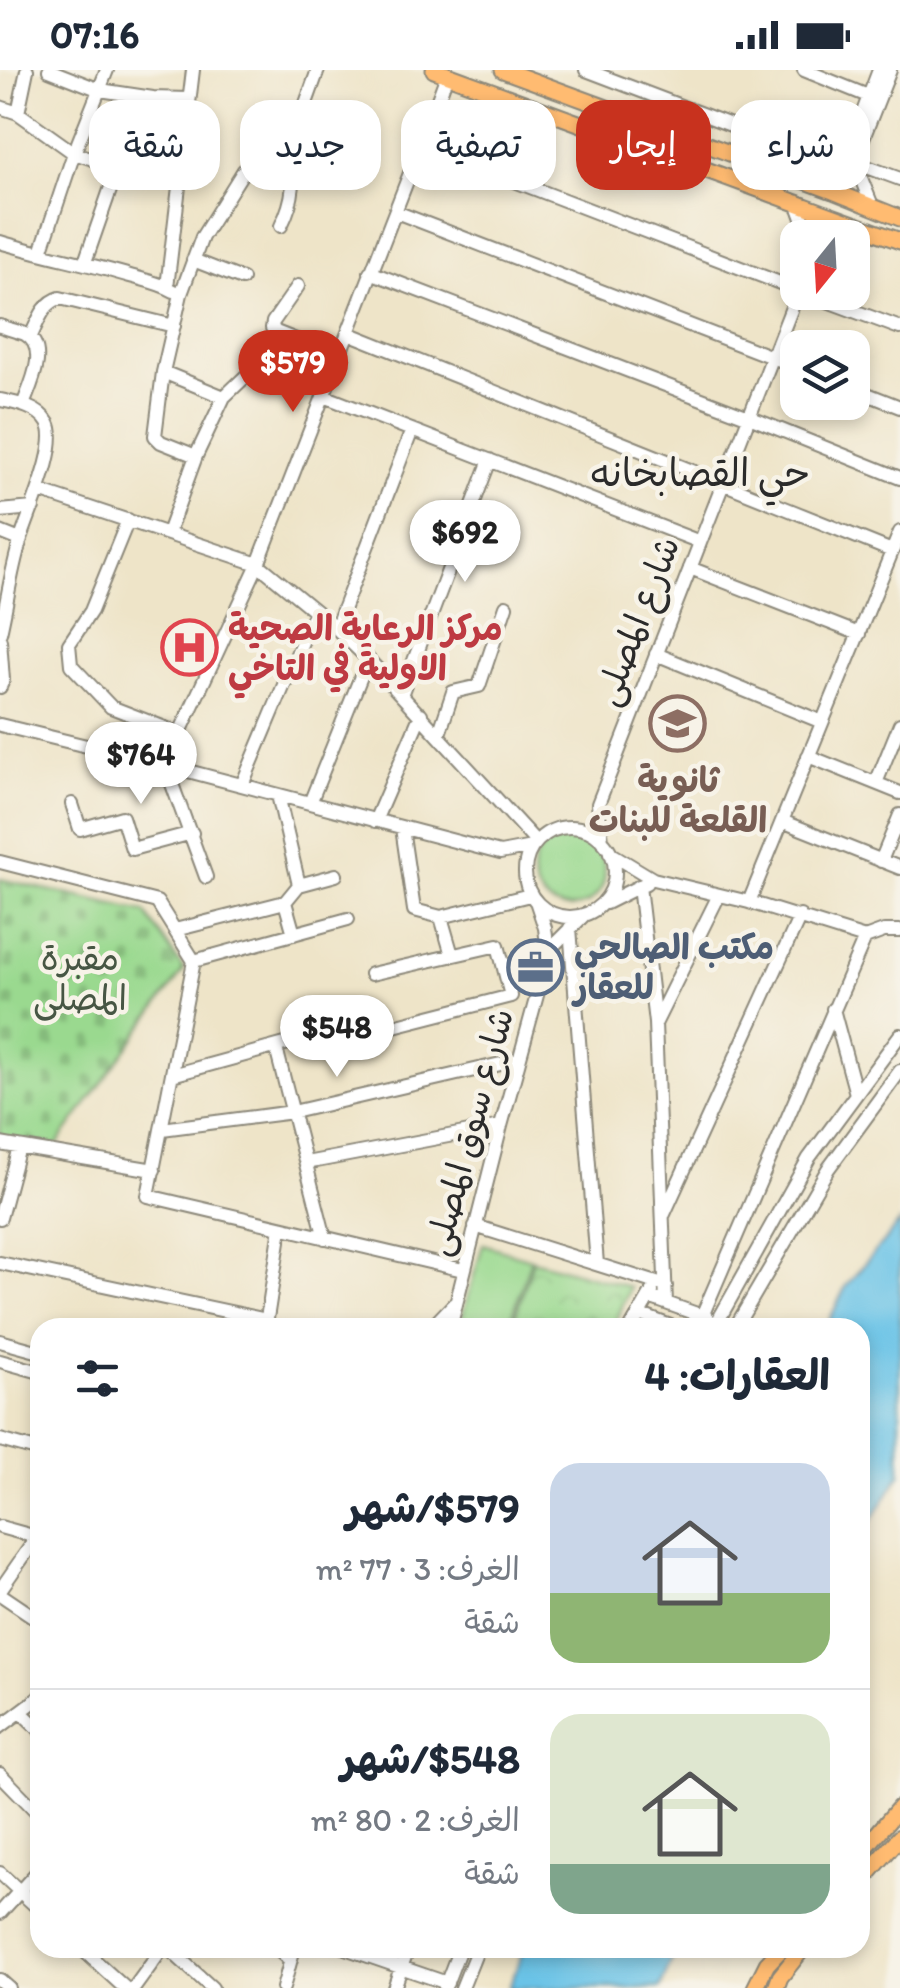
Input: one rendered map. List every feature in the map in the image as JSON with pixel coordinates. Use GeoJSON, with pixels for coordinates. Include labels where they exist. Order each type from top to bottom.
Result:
{"type":"FeatureCollection","features":[{"type":"Feature","properties":{"kind":"main road"},"geometry":{"type":"LineString","coordinates":[[504,70],[900,218]]}},
{"type":"Feature","properties":{"kind":"main road"},"geometry":{"type":"LineString","coordinates":[[440,72],[515,100]]}},
{"type":"Feature","properties":{"kind":"main road"},"geometry":{"type":"LineString","coordinates":[[533,100],[538,83]]}},
{"type":"Feature","properties":{"kind":"main road"},"geometry":{"type":"LineString","coordinates":[[556,115],[844,220]]}},
{"type":"Feature","properties":{"kind":"main road"},"geometry":{"type":"LineString","coordinates":[[870,230],[900,241]]}},
{"type":"Feature","properties":{"kind":"main road"},"geometry":{"type":"LineString","coordinates":[[870,1842],[900,1807]]}},
{"type":"Feature","properties":{"kind":"main road"},"geometry":{"type":"LineString","coordinates":[[870,1871],[900,1837]]}},
{"type":"Feature","properties":{"kind":"main road"},"geometry":{"type":"LineString","coordinates":[[755,1988],[773,1958]]}},
{"type":"Feature","properties":{"kind":"main road"},"geometry":{"type":"LineString","coordinates":[[776,1988],[796,1958]]}},
{"type":"Feature","properties":{"kind":"street"},"geometry":{"type":"LineString","coordinates":[[18,113],[27,70]]}},
{"type":"Feature","properties":{"kind":"street"},"geometry":{"type":"LineString","coordinates":[[49,70],[100,90],[188,99]]}},
{"type":"Feature","properties":{"kind":"street"},"geometry":{"type":"LineString","coordinates":[[41,252],[107,70]]}},
{"type":"Feature","properties":{"kind":"street"},"geometry":{"type":"LineString","coordinates":[[167,287],[193,70]]}},
{"type":"Feature","properties":{"kind":"street"},"geometry":{"type":"LineString","coordinates":[[307,100],[318,70]]}},
{"type":"Feature","properties":{"kind":"street"},"geometry":{"type":"LineString","coordinates":[[586,70],[731,122]]}},
{"type":"Feature","properties":{"kind":"street"},"geometry":{"type":"LineString","coordinates":[[804,70],[868,96]]}},
{"type":"Feature","properties":{"kind":"street"},"geometry":{"type":"LineString","coordinates":[[867,100],[879,70]]}},
{"type":"Feature","properties":{"kind":"street"},"geometry":{"type":"LineString","coordinates":[[870,112],[890,70]]}},
{"type":"Feature","properties":{"kind":"street"},"geometry":{"type":"LineString","coordinates":[[433,100],[440,72]]}},
{"type":"Feature","properties":{"kind":"street"},"geometry":{"type":"LineString","coordinates":[[0,107],[18,113],[74,153],[118,167],[86,262]]}},
{"type":"Feature","properties":{"kind":"street"},"geometry":{"type":"LineString","coordinates":[[870,170],[900,179]]}},
{"type":"Feature","properties":{"kind":"street"},"geometry":{"type":"LineString","coordinates":[[196,456],[155,436],[163,372],[181,294],[202,236],[240,176]]}},
{"type":"Feature","properties":{"kind":"street"},"geometry":{"type":"LineString","coordinates":[[281,226],[291,206],[293,190]]}},
{"type":"Feature","properties":{"kind":"street"},"geometry":{"type":"LineString","coordinates":[[206,877],[165,765],[258,564],[405,190]]}},
{"type":"Feature","properties":{"kind":"street"},"geometry":{"type":"LineString","coordinates":[[537,190],[780,285]]}},
{"type":"Feature","properties":{"kind":"street"},"geometry":{"type":"LineString","coordinates":[[862,190],[872,208]]}},
{"type":"Feature","properties":{"kind":"street"},"geometry":{"type":"LineString","coordinates":[[797,202],[804,220]]}},
{"type":"Feature","properties":{"kind":"street"},"geometry":{"type":"LineString","coordinates":[[396,212],[780,360]]}},
{"type":"Feature","properties":{"kind":"street"},"geometry":{"type":"LineString","coordinates":[[0,242],[86,262],[181,294]]}},
{"type":"Feature","properties":{"kind":"street"},"geometry":{"type":"LineString","coordinates":[[193,260],[242,279]]}},
{"type":"Feature","properties":{"kind":"street"},"geometry":{"type":"LineString","coordinates":[[370,272],[749,416],[900,478]]}},
{"type":"Feature","properties":{"kind":"street"},"geometry":{"type":"LineString","coordinates":[[298,286],[272,328],[339,357]]}},
{"type":"Feature","properties":{"kind":"street"},"geometry":{"type":"LineString","coordinates":[[30,338],[45,307],[60,298],[174,326]]}},
{"type":"Feature","properties":{"kind":"street","name":"شارع المصلى"},"geometry":{"type":"LineString","coordinates":[[602,841],[598,804],[792,310]]}},
{"type":"Feature","properties":{"kind":"street"},"geometry":{"type":"LineString","coordinates":[[850,310],[900,328]]}},
{"type":"Feature","properties":{"kind":"street"},"geometry":{"type":"LineString","coordinates":[[0,326],[30,338],[36,347],[36,366],[23,405]]}},
{"type":"Feature","properties":{"kind":"street"},"geometry":{"type":"LineString","coordinates":[[348,332],[892,551]]}},
{"type":"Feature","properties":{"kind":"street"},"geometry":{"type":"LineString","coordinates":[[163,372],[224,398]]}},
{"type":"Feature","properties":{"kind":"street"},"geometry":{"type":"LineString","coordinates":[[168,532],[196,456],[224,398],[246,376]]}},
{"type":"Feature","properties":{"kind":"street"},"geometry":{"type":"LineString","coordinates":[[870,395],[900,406]]}},
{"type":"Feature","properties":{"kind":"street"},"geometry":{"type":"LineString","coordinates":[[324,396],[700,542]]}},
{"type":"Feature","properties":{"kind":"street"},"geometry":{"type":"LineString","coordinates":[[0,400],[23,405],[40,415],[48,423],[52,438],[39,491],[20,540],[0,636],[4,680],[0,688]]}},
{"type":"Feature","properties":{"kind":"street"},"geometry":{"type":"LineString","coordinates":[[336,628],[412,430]]}},
{"type":"Feature","properties":{"kind":"street"},"geometry":{"type":"LineString","coordinates":[[402,695],[490,460]]}},
{"type":"Feature","properties":{"kind":"street"},"geometry":{"type":"LineString","coordinates":[[39,491],[258,564],[368,658],[534,845]]}},
{"type":"Feature","properties":{"kind":"street"},"geometry":{"type":"LineString","coordinates":[[0,511],[32,508]]}},
{"type":"Feature","properties":{"kind":"street"},"geometry":{"type":"LineString","coordinates":[[128,520],[90,610],[69,644],[69,657],[110,707],[178,733]]}},
{"type":"Feature","properties":{"kind":"street"},"geometry":{"type":"LineString","coordinates":[[0,532],[20,540]]}},
{"type":"Feature","properties":{"kind":"street"},"geometry":{"type":"LineString","coordinates":[[749,902],[900,532]]}},
{"type":"Feature","properties":{"kind":"street"},"geometry":{"type":"LineString","coordinates":[[690,568],[858,634]]}},
{"type":"Feature","properties":{"kind":"street"},"geometry":{"type":"LineString","coordinates":[[438,734],[453,692],[479,686],[506,606]]}},
{"type":"Feature","properties":{"kind":"street"},"geometry":{"type":"LineString","coordinates":[[242,785],[315,611]]}},
{"type":"Feature","properties":{"kind":"street"},"geometry":{"type":"LineString","coordinates":[[656,654],[822,722]]}},
{"type":"Feature","properties":{"kind":"street"},"geometry":{"type":"LineString","coordinates":[[310,803],[368,658]]}},
{"type":"Feature","properties":{"kind":"street"},"geometry":{"type":"LineString","coordinates":[[375,820],[420,714]]}},
{"type":"Feature","properties":{"kind":"street"},"geometry":{"type":"LineString","coordinates":[[876,782],[900,724]]}},
{"type":"Feature","properties":{"kind":"street"},"geometry":{"type":"LineString","coordinates":[[0,726],[500,853],[524,873],[534,899],[550,914],[566,918],[583,916],[652,879]]}},
{"type":"Feature","properties":{"kind":"street"},"geometry":{"type":"LineString","coordinates":[[808,756],[900,793]]}},
{"type":"Feature","properties":{"kind":"street"},"geometry":{"type":"LineString","coordinates":[[278,794],[299,884]]}},
{"type":"Feature","properties":{"kind":"street"},"geometry":{"type":"LineString","coordinates":[[72,804],[80,829],[122,818],[132,849],[192,833]]}},
{"type":"Feature","properties":{"kind":"street"},"geometry":{"type":"LineString","coordinates":[[524,873],[534,845],[546,834],[569,827],[598,804]]}},
{"type":"Feature","properties":{"kind":"street"},"geometry":{"type":"LineString","coordinates":[[881,860],[900,815]]}},
{"type":"Feature","properties":{"kind":"street"},"geometry":{"type":"LineString","coordinates":[[782,821],[900,868]]}},
{"type":"Feature","properties":{"kind":"street"},"geometry":{"type":"LineString","coordinates":[[569,827],[602,841],[610,853],[614,880],[602,905]]}},
{"type":"Feature","properties":{"kind":"street"},"geometry":{"type":"LineString","coordinates":[[402,828],[414,910],[441,917],[534,899]]}},
{"type":"Feature","properties":{"kind":"street"},"geometry":{"type":"LineString","coordinates":[[500,853],[534,845]]}},
{"type":"Feature","properties":{"kind":"street"},"geometry":{"type":"LineString","coordinates":[[610,853],[652,879],[800,916],[865,938],[884,930],[900,931]]}},
{"type":"Feature","properties":{"kind":"street"},"geometry":{"type":"LineString","coordinates":[[0,862],[157,902],[194,961],[148,1196],[463,1270]]}},
{"type":"Feature","properties":{"kind":"street"},"geometry":{"type":"LineString","coordinates":[[175,930],[285,902],[299,884],[336,875]]}},
{"type":"Feature","properties":{"kind":"street"},"geometry":{"type":"LineString","coordinates":[[637,1318],[661,1284],[665,1268],[656,1024],[638,886]]}},
{"type":"Feature","properties":{"kind":"street"},"geometry":{"type":"LineString","coordinates":[[656,1024],[719,895]]}},
{"type":"Feature","properties":{"kind":"street","name":"شارع سوق المصلى"},"geometry":{"type":"LineString","coordinates":[[534,899],[545,928],[548,956]]}},
{"type":"Feature","properties":{"kind":"street"},"geometry":{"type":"LineString","coordinates":[[285,902],[294,934]]}},
{"type":"Feature","properties":{"kind":"street","name":"شارع سوق المصلى"},"geometry":{"type":"LineString","coordinates":[[452,1318],[548,956],[583,916]]}},
{"type":"Feature","properties":{"kind":"street"},"geometry":{"type":"LineString","coordinates":[[663,1216],[800,916]]}},
{"type":"Feature","properties":{"kind":"street"},"geometry":{"type":"LineString","coordinates":[[441,917],[452,955]]}},
{"type":"Feature","properties":{"kind":"street"},"geometry":{"type":"LineString","coordinates":[[194,961],[348,919]]}},
{"type":"Feature","properties":{"kind":"street"},"geometry":{"type":"LineString","coordinates":[[570,928],[596,1264]]}},
{"type":"Feature","properties":{"kind":"street"},"geometry":{"type":"LineString","coordinates":[[702,1316],[865,938]]}},
{"type":"Feature","properties":{"kind":"street"},"geometry":{"type":"LineString","coordinates":[[172,1075],[358,1024],[382,1029],[512,996],[498,945],[370,974]]}},
{"type":"Feature","properties":{"kind":"street"},"geometry":{"type":"LineString","coordinates":[[504,966],[548,956]]}},
{"type":"Feature","properties":{"kind":"street"},"geometry":{"type":"LineString","coordinates":[[833,1009],[856,1094]]}},
{"type":"Feature","properties":{"kind":"street"},"geometry":{"type":"LineString","coordinates":[[719,1318],[810,1158],[900,1035]]}},
{"type":"Feature","properties":{"kind":"street"},"geometry":{"type":"LineString","coordinates":[[276,1048],[325,1238]]}},
{"type":"Feature","properties":{"kind":"street"},"geometry":{"type":"LineString","coordinates":[[162,1129],[293,1112],[518,1060]]}},
{"type":"Feature","properties":{"kind":"street"},"geometry":{"type":"LineString","coordinates":[[741,1318],[828,1169],[900,1071]]}},
{"type":"Feature","properties":{"kind":"street"},"geometry":{"type":"LineString","coordinates":[[306,1163],[500,1126]]}},
{"type":"Feature","properties":{"kind":"street"},"geometry":{"type":"LineString","coordinates":[[0,1144],[154,1170]]}},
{"type":"Feature","properties":{"kind":"street"},"geometry":{"type":"LineString","coordinates":[[0,1218],[18,1147]]}},
{"type":"Feature","properties":{"kind":"street"},"geometry":{"type":"LineString","coordinates":[[475,1226],[661,1284]]}},
{"type":"Feature","properties":{"kind":"street"},"geometry":{"type":"LineString","coordinates":[[267,1318],[281,1228]]}},
{"type":"Feature","properties":{"kind":"street"},"geometry":{"type":"LineString","coordinates":[[0,1263],[240,1318]]}},
{"type":"Feature","properties":{"kind":"street"},"geometry":{"type":"LineString","coordinates":[[661,1284],[666,1303]]}},
{"type":"Feature","properties":{"kind":"street"},"geometry":{"type":"LineString","coordinates":[[649,1297],[706,1318]]}},
{"type":"Feature","properties":{"kind":"street"},"geometry":{"type":"LineString","coordinates":[[441,1318],[456,1302]]}},
{"type":"Feature","properties":{"kind":"street"},"geometry":{"type":"LineString","coordinates":[[639,1314],[650,1318]]}},
{"type":"Feature","properties":{"kind":"street"},"geometry":{"type":"LineString","coordinates":[[0,1341],[30,1349]]}},
{"type":"Feature","properties":{"kind":"street"},"geometry":{"type":"LineString","coordinates":[[0,1361],[30,1369]]}},
{"type":"Feature","properties":{"kind":"street"},"geometry":{"type":"LineString","coordinates":[[0,1440],[30,1448]]}},
{"type":"Feature","properties":{"kind":"street"},"geometry":{"type":"LineString","coordinates":[[0,1527],[30,1535]]}},
{"type":"Feature","properties":{"kind":"street"},"geometry":{"type":"LineString","coordinates":[[30,1549],[0,1592],[30,1613]]}},
{"type":"Feature","properties":{"kind":"street"},"geometry":{"type":"LineString","coordinates":[[1,1725],[30,1705]]}},
{"type":"Feature","properties":{"kind":"street"},"geometry":{"type":"LineString","coordinates":[[21,1712],[30,1721]]}},
{"type":"Feature","properties":{"kind":"street"},"geometry":{"type":"LineString","coordinates":[[0,1774],[30,1805]]}},
{"type":"Feature","properties":{"kind":"street"},"geometry":{"type":"LineString","coordinates":[[0,1873],[30,1901]]}},
{"type":"Feature","properties":{"kind":"street"},"geometry":{"type":"LineString","coordinates":[[0,1913],[30,1879]]}},
{"type":"Feature","properties":{"kind":"street"},"geometry":{"type":"LineString","coordinates":[[91,1958],[125,1988]]}},
{"type":"Feature","properties":{"kind":"street"},"geometry":{"type":"LineString","coordinates":[[134,1988],[157,1958]]}},
{"type":"Feature","properties":{"kind":"street"},"geometry":{"type":"LineString","coordinates":[[177,1958],[212,1988]]}},
{"type":"Feature","properties":{"kind":"street"},"geometry":{"type":"LineString","coordinates":[[283,1988],[291,1958]]}},
{"type":"Feature","properties":{"kind":"street"},"geometry":{"type":"LineString","coordinates":[[382,1958],[446,1986],[456,1958]]}},
{"type":"Feature","properties":{"kind":"street"},"geometry":{"type":"LineString","coordinates":[[394,1988],[404,1958]]}},
{"type":"Feature","properties":{"kind":"street"},"geometry":{"type":"LineString","coordinates":[[462,1988],[474,1958]]}},
{"type":"Feature","properties":{"kind":"street"},"geometry":{"type":"LineString","coordinates":[[0,1980],[9,1988]]}},
{"type":"Feature","properties":{"kind":"green space"},"geometry":{"type":"Polygon","coordinates":[[[569,836],[595,846],[605,872],[595,898],[569,908],[543,898],[533,872],[543,846],[569,836]]]}},
{"type":"Feature","properties":{"kind":"green space","name":"مقبرة المصلى"},"geometry":{"type":"Polygon","coordinates":[[[0,879],[145,912],[184,970],[56,1146],[0,1138],[0,879]]]}},
{"type":"Feature","properties":{"kind":"green space"},"geometry":{"type":"Polygon","coordinates":[[[483,1244],[531,1259],[512,1318],[462,1318],[483,1244]]]}},
{"type":"Feature","properties":{"kind":"green space"},"geometry":{"type":"Polygon","coordinates":[[[533,1260],[630,1287],[618,1318],[515,1318],[533,1260]]]}},
{"type":"Feature","properties":{"kind":"water"},"geometry":{"type":"Polygon","coordinates":[[[900,1222],[900,1475],[870,1523],[870,1318],[830,1318],[846,1286],[900,1222]]]}},
{"type":"Feature","properties":{"kind":"water"},"geometry":{"type":"Polygon","coordinates":[[[520,1958],[673,1958],[660,1988],[509,1988],[520,1958]]]}},
{"type":"Feature","properties":{"kind":"place","name":"مركز الرعاية الصحية الاولية في التاخي"},"geometry":{"type":"Point","coordinates":[189,648]}},
{"type":"Feature","properties":{"kind":"place","name":"ثانوية القلعة للبنات"},"geometry":{"type":"Point","coordinates":[678,724]}},
{"type":"Feature","properties":{"kind":"place","name":"مكتب الصالحي للعقار"},"geometry":{"type":"Point","coordinates":[535,967]}},
{"type":"Feature","properties":{"kind":"district","name":"حي القصابخانه"},"geometry":{"type":"Point","coordinates":[700,473]}}]}
